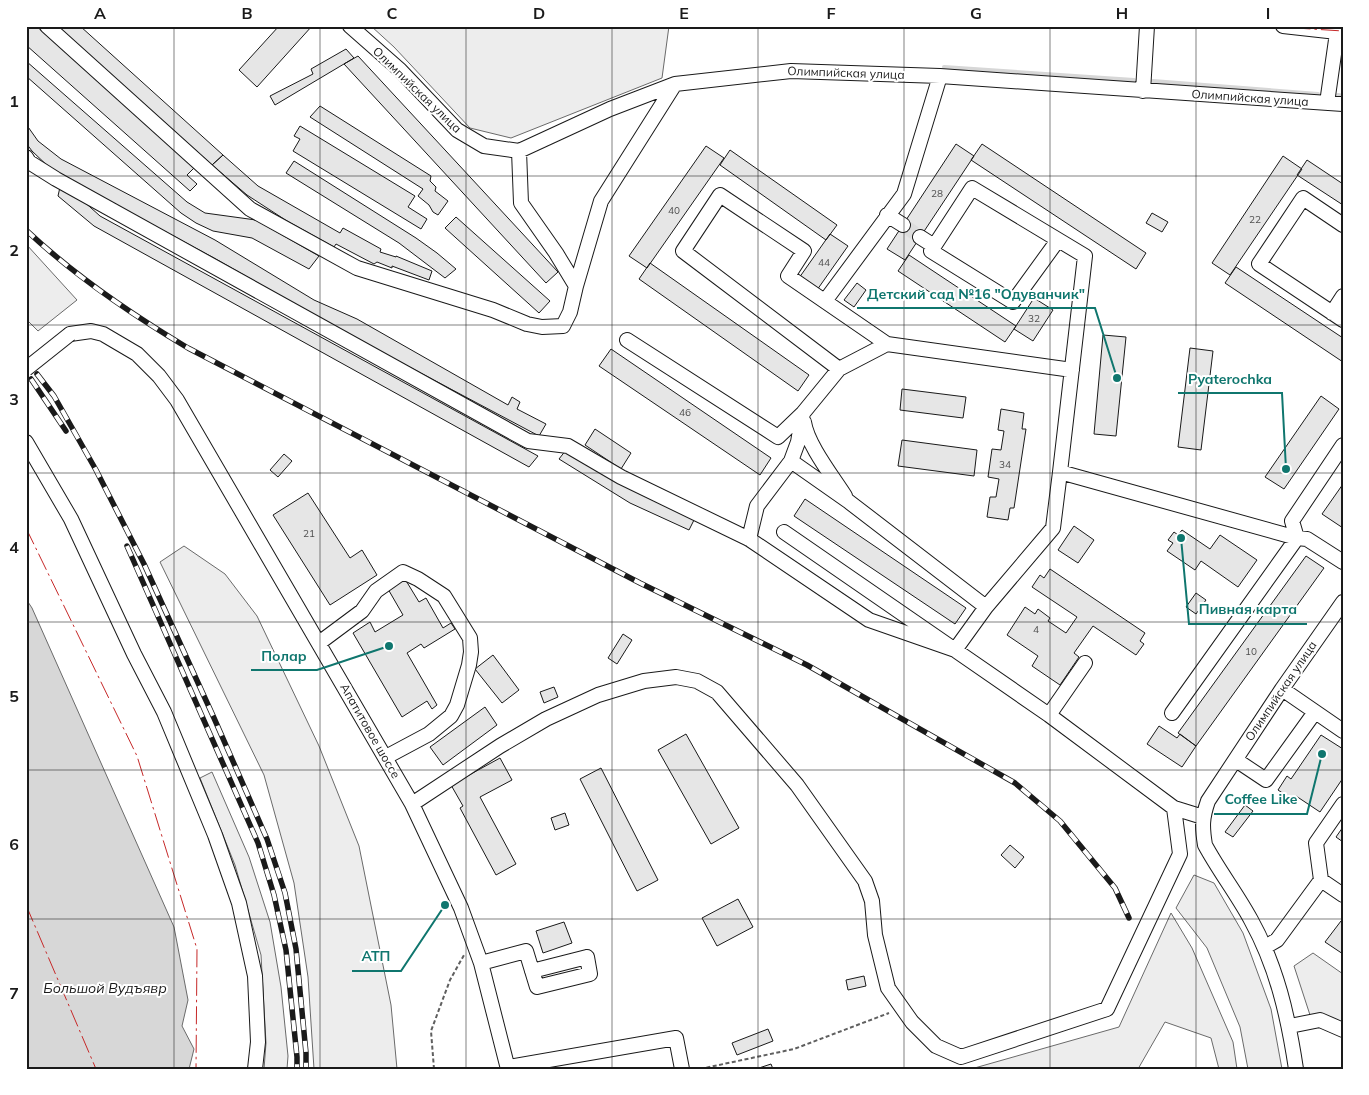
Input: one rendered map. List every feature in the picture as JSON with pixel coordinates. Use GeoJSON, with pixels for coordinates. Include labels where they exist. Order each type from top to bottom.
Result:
{"type":"FeatureCollection","features":[{"type":"Feature","properties":{"kind":"street"},"geometry":{"type":"LineString","coordinates":[[46,26],[250,210],[356,268],[492,310],[527,324],[542,327],[563,326],[570,312],[601,201],[676,84]]}},
{"type":"Feature","properties":{"kind":"street","name":"Олимпийская улица"},"geometry":{"type":"LineString","coordinates":[[350,26],[400,70],[457,130],[484,146],[519,151],[610,109],[676,84],[791,70],[940,76],[1343,104]]}},
{"type":"Feature","properties":{"kind":"street"},"geometry":{"type":"LineString","coordinates":[[1143,91],[1148,26]]}},
{"type":"Feature","properties":{"kind":"street"},"geometry":{"type":"LineString","coordinates":[[1283,26],[1337,29],[1327,103]]}},
{"type":"Feature","properties":{"kind":"street"},"geometry":{"type":"LineString","coordinates":[[825,300],[904,194],[940,76]]}},
{"type":"Feature","properties":{"kind":"street"},"geometry":{"type":"LineString","coordinates":[[519,151],[521,203],[556,253],[576,286]]}},
{"type":"Feature","properties":{"kind":"street"},"geometry":{"type":"LineString","coordinates":[[26,157],[29,162],[56,179],[528,441],[568,446],[621,477],[749,539],[869,620],[955,650]]}},
{"type":"Feature","properties":{"kind":"street"},"geometry":{"type":"LineString","coordinates":[[955,650],[986,607],[1053,528],[1085,256],[972,188],[931,251],[1013,302],[1058,240]]}},
{"type":"Feature","properties":{"kind":"street"},"geometry":{"type":"LineString","coordinates":[[839,369],[683,251],[720,195],[804,252],[788,276],[887,344],[1072,370]]}},
{"type":"Feature","properties":{"kind":"street"},"geometry":{"type":"LineString","coordinates":[[1343,225],[1303,198],[1259,264],[1337,317],[1343,296]]}},
{"type":"Feature","properties":{"kind":"street"},"geometry":{"type":"LineString","coordinates":[[887,215],[903,225]]}},
{"type":"Feature","properties":{"kind":"street"},"geometry":{"type":"LineString","coordinates":[[920,237],[934,246]]}},
{"type":"Feature","properties":{"kind":"street","name":"Апатитовое шоссе"},"geometry":{"type":"LineString","coordinates":[[26,370],[70,334],[91,331],[103,334],[136,354],[159,376],[177,400],[412,804],[461,908],[481,963],[508,1068]]}},
{"type":"Feature","properties":{"kind":"street"},"geometry":{"type":"LineString","coordinates":[[626,340],[778,437],[803,413],[839,369],[887,344]]}},
{"type":"Feature","properties":{"kind":"street"},"geometry":{"type":"LineString","coordinates":[[749,539],[757,506],[790,461],[798,442],[803,413]]}},
{"type":"Feature","properties":{"kind":"street"},"geometry":{"type":"LineString","coordinates":[[803,413],[805,431],[810,442],[848,501]]}},
{"type":"Feature","properties":{"kind":"street"},"geometry":{"type":"LineString","coordinates":[[26,442],[71,519],[134,654],[164,712],[218,844],[239,903],[255,976],[258,1042],[255,1069]]}},
{"type":"Feature","properties":{"kind":"street"},"geometry":{"type":"LineString","coordinates":[[1297,538],[1292,521],[1343,445]]}},
{"type":"Feature","properties":{"kind":"street"},"geometry":{"type":"LineString","coordinates":[[790,461],[848,501],[986,607]]}},
{"type":"Feature","properties":{"kind":"street"},"geometry":{"type":"LineString","coordinates":[[1060,472],[1297,538],[1308,539],[1343,562]]}},
{"type":"Feature","properties":{"kind":"street"},"geometry":{"type":"LineString","coordinates":[[784,532],[1049,715],[1174,808],[1203,817],[1205,845],[1251,919],[1278,980],[1290,1026],[1296,1069]]}},
{"type":"Feature","properties":{"kind":"street"},"geometry":{"type":"LineString","coordinates":[[1172,713],[1297,538]]}},
{"type":"Feature","properties":{"kind":"street"},"geometry":{"type":"LineString","coordinates":[[319,643],[362,611],[376,591],[403,572],[418,579],[444,596],[470,638],[471,652],[469,665],[457,705],[451,716],[429,734],[386,758]]}},
{"type":"Feature","properties":{"kind":"street","name":"Олимпийская улица"},"geometry":{"type":"LineString","coordinates":[[1203,817],[1208,800],[1343,602]]}},
{"type":"Feature","properties":{"kind":"street"},"geometry":{"type":"LineString","coordinates":[[1049,715],[1085,664]]}},
{"type":"Feature","properties":{"kind":"street"},"geometry":{"type":"LineString","coordinates":[[412,804],[500,746],[546,719],[598,695],[644,682],[676,677],[697,681],[717,692],[797,785],[866,881],[872,902],[875,935],[888,988],[912,1022],[936,1046],[962,1056],[1107,1010],[1180,854],[1174,808]]}},
{"type":"Feature","properties":{"kind":"street"},"geometry":{"type":"LineString","coordinates":[[1282,689],[1343,731]]}},
{"type":"Feature","properties":{"kind":"street"},"geometry":{"type":"LineString","coordinates":[[1236,760],[1266,780],[1315,712]]}},
{"type":"Feature","properties":{"kind":"street"},"geometry":{"type":"LineString","coordinates":[[1265,947],[1277,940],[1321,880],[1316,842],[1343,804]]}},
{"type":"Feature","properties":{"kind":"street"},"geometry":{"type":"LineString","coordinates":[[1321,880],[1343,895]]}},
{"type":"Feature","properties":{"kind":"street"},"geometry":{"type":"LineString","coordinates":[[481,963],[526,951],[532,971]]}},
{"type":"Feature","properties":{"kind":"street"},"geometry":{"type":"LineString","coordinates":[[1290,1026],[1320,1020],[1343,1030]]}},
{"type":"Feature","properties":{"kind":"street"},"geometry":{"type":"LineString","coordinates":[[508,1068],[676,1038],[682,1069]]}},
{"type":"Feature","properties":{"kind":"path"},"geometry":{"type":"LineString","coordinates":[[434,1069],[431,1031],[450,980],[472,940]]}},
{"type":"Feature","properties":{"kind":"path"},"geometry":{"type":"LineString","coordinates":[[700,1069],[794,1049],[902,1008]]}},
{"type":"Feature","properties":{"kind":"shaded area"},"geometry":{"type":"Polygon","coordinates":[[[371,26],[669,26],[662,78],[511,138],[470,128],[394,47],[371,26]]]}},
{"type":"Feature","properties":{"kind":"shaded area"},"geometry":{"type":"Polygon","coordinates":[[[26,244],[77,300],[38,331],[26,319],[26,244]]]}},
{"type":"Feature","properties":{"kind":"shaded area"},"geometry":{"type":"Polygon","coordinates":[[[184,546],[225,574],[257,616],[319,746],[359,846],[391,1005],[397,1069],[314,1069],[308,977],[294,883],[264,775],[160,562],[184,546]]]}},
{"type":"Feature","properties":{"kind":"shaded area"},"geometry":{"type":"Polygon","coordinates":[[[212,772],[249,857],[270,922],[281,987],[288,1056],[287,1069],[264,1069],[266,1043],[261,955],[235,865],[200,778],[212,772]]]}},
{"type":"Feature","properties":{"kind":"shaded area"},"geometry":{"type":"Polygon","coordinates":[[[1194,875],[1214,883],[1243,933],[1271,1009],[1282,1069],[1248,1069],[1240,1027],[1207,948],[1176,908],[1194,875]]]}},
{"type":"Feature","properties":{"kind":"shaded area"},"geometry":{"type":"Polygon","coordinates":[[[1171,913],[1192,948],[1233,1042],[1237,1069],[1219,1069],[1211,1038],[1165,1022],[1138,1069],[971,1069],[1119,1027],[1171,913]]]}},
{"type":"Feature","properties":{"kind":"shaded area"},"geometry":{"type":"Polygon","coordinates":[[[1313,953],[1343,974],[1343,1029],[1310,1015],[1294,966],[1313,953]]]}},
{"type":"Feature","properties":{"kind":"water","name":"Большой Вудъявр"},"geometry":{"type":"Polygon","coordinates":[[[26,599],[32,608],[174,927],[188,1000],[182,1026],[194,1049],[189,1069],[26,1069],[26,599]]]}},
{"type":"Feature","properties":{"kind":"building"},"geometry":{"type":"Polygon","coordinates":[[[26,26],[35,26],[48,34],[194,168],[187,175],[197,184],[190,191],[26,45],[26,26]]]}},
{"type":"Feature","properties":{"kind":"building"},"geometry":{"type":"Polygon","coordinates":[[[57,26],[80,26],[223,155],[212,165],[57,26]]]}},
{"type":"Feature","properties":{"kind":"building"},"geometry":{"type":"Polygon","coordinates":[[[279,26],[312,26],[257,87],[239,70],[279,26]]]}},
{"type":"Feature","properties":{"kind":"building"},"geometry":{"type":"Polygon","coordinates":[[[346,49],[354,58],[275,105],[270,96],[313,74],[311,69],[346,49]]]}},
{"type":"Feature","properties":{"kind":"building"},"geometry":{"type":"Polygon","coordinates":[[[358,56],[558,272],[546,283],[344,64],[358,56]]]}},
{"type":"Feature","properties":{"kind":"building"},"geometry":{"type":"Polygon","coordinates":[[[26,61],[187,202],[205,213],[256,220],[319,256],[309,269],[252,238],[213,231],[196,223],[181,213],[26,76],[26,61]]]}},
{"type":"Feature","properties":{"kind":"building"},"geometry":{"type":"Polygon","coordinates":[[[320,106],[431,176],[430,181],[436,187],[435,191],[448,201],[438,215],[418,196],[423,189],[310,117],[320,106]]]}},
{"type":"Feature","properties":{"kind":"building"},"geometry":{"type":"Polygon","coordinates":[[[26,124],[38,141],[61,159],[215,240],[314,300],[357,319],[508,405],[512,397],[520,402],[517,409],[546,424],[539,436],[351,336],[214,258],[53,171],[26,143],[26,124]]]}},
{"type":"Feature","properties":{"kind":"building"},"geometry":{"type":"Polygon","coordinates":[[[300,126],[415,196],[408,207],[427,219],[421,229],[293,151],[300,139],[294,136],[300,126]]]}},
{"type":"Feature","properties":{"kind":"building"},"geometry":{"type":"Polygon","coordinates":[[[956,144],[974,156],[905,260],[887,249],[956,144]]]}},
{"type":"Feature","properties":{"kind":"building"},"geometry":{"type":"Polygon","coordinates":[[[982,144],[1146,253],[1136,269],[971,160],[982,144]]]}},
{"type":"Feature","properties":{"kind":"building"},"geometry":{"type":"Polygon","coordinates":[[[706,146],[724,158],[647,268],[629,256],[706,146]]]}},
{"type":"Feature","properties":{"kind":"building"},"geometry":{"type":"Polygon","coordinates":[[[730,150],[837,225],[826,240],[720,165],[730,150]]]}},
{"type":"Feature","properties":{"kind":"building"},"geometry":{"type":"Polygon","coordinates":[[[223,155],[258,186],[340,233],[343,228],[381,249],[380,252],[396,256],[432,271],[429,280],[392,266],[392,268],[377,262],[374,264],[336,244],[334,247],[287,221],[247,195],[212,165],[223,155]]]}},
{"type":"Feature","properties":{"kind":"building"},"geometry":{"type":"Polygon","coordinates":[[[1283,156],[1302,169],[1230,275],[1212,263],[1283,156]]]}},
{"type":"Feature","properties":{"kind":"building"},"geometry":{"type":"Polygon","coordinates":[[[1307,160],[1343,184],[1343,205],[1297,175],[1307,160]]]}},
{"type":"Feature","properties":{"kind":"building"},"geometry":{"type":"Polygon","coordinates":[[[294,161],[416,238],[456,269],[445,278],[399,243],[286,173],[294,161]]]}},
{"type":"Feature","properties":{"kind":"building"},"geometry":{"type":"Polygon","coordinates":[[[60,187],[80,198],[100,216],[538,456],[529,467],[94,226],[58,196],[60,187]]]}},
{"type":"Feature","properties":{"kind":"building"},"geometry":{"type":"Polygon","coordinates":[[[1152,213],[1168,222],[1162,232],[1146,223],[1152,213]]]}},
{"type":"Feature","properties":{"kind":"building"},"geometry":{"type":"Polygon","coordinates":[[[456,217],[550,301],[539,313],[445,228],[456,217]]]}},
{"type":"Feature","properties":{"kind":"building"},"geometry":{"type":"Polygon","coordinates":[[[830,234],[848,246],[817,290],[799,278],[830,234]]]}},
{"type":"Feature","properties":{"kind":"building"},"geometry":{"type":"Polygon","coordinates":[[[909,255],[1016,326],[1005,342],[898,271],[909,255]]]}},
{"type":"Feature","properties":{"kind":"building"},"geometry":{"type":"Polygon","coordinates":[[[650,263],[809,375],[798,391],[639,279],[650,263]]]}},
{"type":"Feature","properties":{"kind":"building"},"geometry":{"type":"Polygon","coordinates":[[[1236,267],[1343,338],[1343,362],[1225,283],[1236,267]]]}},
{"type":"Feature","properties":{"kind":"building"},"geometry":{"type":"Polygon","coordinates":[[[857,283],[866,290],[854,307],[844,300],[857,283]]]}},
{"type":"Feature","properties":{"kind":"building"},"geometry":{"type":"Polygon","coordinates":[[[1034,298],[1053,310],[1033,341],[1014,329],[1034,298]]]}},
{"type":"Feature","properties":{"kind":"building"},"geometry":{"type":"Polygon","coordinates":[[[1103,335],[1126,337],[1116,436],[1094,434],[1103,335]]]}},
{"type":"Feature","properties":{"kind":"building"},"geometry":{"type":"Polygon","coordinates":[[[1190,348],[1213,351],[1201,450],[1178,447],[1190,348]]]}},
{"type":"Feature","properties":{"kind":"building"},"geometry":{"type":"Polygon","coordinates":[[[611,349],[771,458],[760,475],[599,366],[611,349]]]}},
{"type":"Feature","properties":{"kind":"building"},"geometry":{"type":"Polygon","coordinates":[[[902,389],[966,397],[963,418],[900,410],[902,389]]]}},
{"type":"Feature","properties":{"kind":"building"},"geometry":{"type":"Polygon","coordinates":[[[1321,396],[1339,409],[1284,489],[1265,477],[1321,396]]]}},
{"type":"Feature","properties":{"kind":"building"},"geometry":{"type":"Polygon","coordinates":[[[1001,409],[1024,413],[1022,429],[1026,429],[1014,508],[1010,508],[1008,520],[987,517],[990,497],[996,497],[999,479],[988,477],[992,449],[1001,450],[1004,431],[998,430],[1001,409]]]}},
{"type":"Feature","properties":{"kind":"building"},"geometry":{"type":"Polygon","coordinates":[[[595,429],[631,453],[621,469],[585,445],[595,429]]]}},
{"type":"Feature","properties":{"kind":"building"},"geometry":{"type":"Polygon","coordinates":[[[902,440],[977,450],[974,476],[898,466],[902,440]]]}},
{"type":"Feature","properties":{"kind":"building"},"geometry":{"type":"Polygon","coordinates":[[[566,450],[694,520],[689,530],[630,503],[559,459],[566,450]]]}},
{"type":"Feature","properties":{"kind":"building"},"geometry":{"type":"Polygon","coordinates":[[[284,454],[292,461],[278,477],[270,470],[284,454]]]}},
{"type":"Feature","properties":{"kind":"building"},"geometry":{"type":"Polygon","coordinates":[[[1343,484],[1343,528],[1322,514],[1343,484]]]}},
{"type":"Feature","properties":{"kind":"building"},"geometry":{"type":"Polygon","coordinates":[[[308,493],[350,558],[362,550],[377,575],[330,605],[273,515],[308,493]]]}},
{"type":"Feature","properties":{"kind":"building"},"geometry":{"type":"Polygon","coordinates":[[[805,499],[966,608],[955,624],[794,516],[805,499]]]}},
{"type":"Feature","properties":{"kind":"building"},"geometry":{"type":"Polygon","coordinates":[[[1074,526],[1094,540],[1078,563],[1058,550],[1074,526]]]}},
{"type":"Feature","properties":{"kind":"building"},"geometry":{"type":"Polygon","coordinates":[[[1182,530],[1210,549],[1220,535],[1257,560],[1238,587],[1201,561],[1195,570],[1167,551],[1173,543],[1168,540],[1174,532],[1178,535],[1182,530]]]}},
{"type":"Feature","properties":{"kind":"building"},"geometry":{"type":"Polygon","coordinates":[[[1306,556],[1324,568],[1196,746],[1178,733],[1306,556]]]}},
{"type":"Feature","properties":{"kind":"building"},"geometry":{"type":"Polygon","coordinates":[[[1050,569],[1145,633],[1140,641],[1144,644],[1136,655],[1093,626],[1074,653],[1079,657],[1060,685],[1032,666],[1038,656],[1007,635],[1025,607],[1035,614],[1038,609],[1050,618],[1048,621],[1066,633],[1077,617],[1032,587],[1040,575],[1044,578],[1050,569]]]}},
{"type":"Feature","properties":{"kind":"building"},"geometry":{"type":"Polygon","coordinates":[[[405,579],[419,602],[426,598],[443,628],[451,623],[455,629],[424,648],[421,644],[407,653],[437,705],[432,709],[427,701],[402,717],[353,633],[370,622],[375,632],[403,615],[388,589],[405,579]]]}},
{"type":"Feature","properties":{"kind":"building"},"geometry":{"type":"Polygon","coordinates":[[[1196,593],[1206,600],[1196,614],[1186,607],[1196,593]]]}},
{"type":"Feature","properties":{"kind":"building"},"geometry":{"type":"Polygon","coordinates":[[[623,634],[632,640],[617,664],[608,658],[623,634]]]}},
{"type":"Feature","properties":{"kind":"building"},"geometry":{"type":"Polygon","coordinates":[[[493,655],[519,690],[502,703],[475,669],[493,655]]]}},
{"type":"Feature","properties":{"kind":"building"},"geometry":{"type":"Polygon","coordinates":[[[554,687],[558,697],[544,703],[540,692],[554,687]]]}},
{"type":"Feature","properties":{"kind":"building"},"geometry":{"type":"Polygon","coordinates":[[[485,707],[497,725],[443,765],[430,747],[485,707]]]}},
{"type":"Feature","properties":{"kind":"building"},"geometry":{"type":"Polygon","coordinates":[[[1159,726],[1177,738],[1180,734],[1196,746],[1182,767],[1147,744],[1159,726]]]}},
{"type":"Feature","properties":{"kind":"building"},"geometry":{"type":"Polygon","coordinates":[[[686,734],[739,828],[711,844],[658,750],[686,734]]]}},
{"type":"Feature","properties":{"kind":"building"},"geometry":{"type":"Polygon","coordinates":[[[1321,735],[1343,749],[1343,778],[1320,812],[1296,796],[1293,800],[1278,790],[1287,776],[1291,779],[1321,735]]]}},
{"type":"Feature","properties":{"kind":"building"},"geometry":{"type":"Polygon","coordinates":[[[500,758],[512,780],[480,797],[516,864],[496,875],[460,808],[463,806],[451,785],[500,758]]]}},
{"type":"Feature","properties":{"kind":"building"},"geometry":{"type":"Polygon","coordinates":[[[601,768],[658,880],[637,891],[580,779],[601,768]]]}},
{"type":"Feature","properties":{"kind":"building"},"geometry":{"type":"Polygon","coordinates":[[[1245,805],[1253,811],[1233,837],[1225,832],[1245,805]]]}},
{"type":"Feature","properties":{"kind":"building"},"geometry":{"type":"Polygon","coordinates":[[[565,813],[569,825],[555,830],[551,818],[565,813]]]}},
{"type":"Feature","properties":{"kind":"building"},"geometry":{"type":"Polygon","coordinates":[[[1343,827],[1343,842],[1336,837],[1343,827]]]}},
{"type":"Feature","properties":{"kind":"building"},"geometry":{"type":"Polygon","coordinates":[[[1010,845],[1024,857],[1015,868],[1001,855],[1010,845]]]}},
{"type":"Feature","properties":{"kind":"building"},"geometry":{"type":"Polygon","coordinates":[[[738,899],[753,927],[717,946],[702,918],[738,899]]]}},
{"type":"Feature","properties":{"kind":"building"},"geometry":{"type":"Polygon","coordinates":[[[1341,921],[1343,922],[1343,954],[1325,942],[1341,921]]]}},
{"type":"Feature","properties":{"kind":"building"},"geometry":{"type":"Polygon","coordinates":[[[564,922],[572,943],[543,953],[536,931],[564,922]]]}},
{"type":"Feature","properties":{"kind":"building"},"geometry":{"type":"Polygon","coordinates":[[[864,976],[866,986],[848,990],[846,980],[864,976]]]}},
{"type":"Feature","properties":{"kind":"building"},"geometry":{"type":"Polygon","coordinates":[[[768,1029],[773,1041],[737,1055],[732,1043],[768,1029]]]}},
{"type":"Feature","properties":{"kind":"building"},"geometry":{"type":"Polygon","coordinates":[[[771,1064],[773,1069],[756,1069],[771,1064]]]}},
{"type":"Feature","properties":{"kind":"waterway"},"geometry":{"type":"LineString","coordinates":[[944,67],[1134,80]]}},
{"type":"Feature","properties":{"kind":"waterway"},"geometry":{"type":"LineString","coordinates":[[1153,81],[1318,94]]}},
{"type":"Feature","properties":{"kind":"waterway"},"geometry":{"type":"LineString","coordinates":[[1338,95],[1343,96]]}},
{"type":"Feature","properties":{"kind":"tunnel"},"geometry":{"type":"LineString","coordinates":[[903,225],[920,237]]}},
{"type":"Feature","properties":{"kind":"railway"},"geometry":{"type":"LineString","coordinates":[[26,230],[104,294],[188,348],[640,583],[807,665],[1015,783],[1060,821],[1115,888],[1129,918]]}},
{"type":"Feature","properties":{"kind":"railway"},"geometry":{"type":"LineString","coordinates":[[37,374],[54,396],[96,470],[144,564],[267,839],[285,893],[296,949],[306,1069]]}},
{"type":"Feature","properties":{"kind":"railway"},"geometry":{"type":"LineString","coordinates":[[31,379],[66,431]]}},
{"type":"Feature","properties":{"kind":"railway"},"geometry":{"type":"LineString","coordinates":[[127,546],[258,843],[274,895],[286,950],[297,1069]]}},
{"type":"Feature","properties":{"kind":"power"},"geometry":{"type":"LineString","coordinates":[[1264,26],[1343,31]]}},
{"type":"Feature","properties":{"kind":"power"},"geometry":{"type":"LineString","coordinates":[[26,528],[137,756],[197,949],[196,1069]]}},
{"type":"Feature","properties":{"kind":"power"},"geometry":{"type":"LineString","coordinates":[[26,905],[96,1069]]}},
{"type":"Feature","properties":{"kind":"place","name":"Детский сад №16 \"Одуванчик\""},"geometry":{"type":"Point","coordinates":[1117,378]}},
{"type":"Feature","properties":{"kind":"place","name":"Pyaterochka"},"geometry":{"type":"Point","coordinates":[1286,469]}},
{"type":"Feature","properties":{"kind":"place","name":"Пивная карта"},"geometry":{"type":"Point","coordinates":[1181,538]}},
{"type":"Feature","properties":{"kind":"place","name":"Полар"},"geometry":{"type":"Point","coordinates":[389,646]}},
{"type":"Feature","properties":{"kind":"place","name":"Coffee Like"},"geometry":{"type":"Point","coordinates":[1322,754]}},
{"type":"Feature","properties":{"kind":"place","name":"АТП"},"geometry":{"type":"Point","coordinates":[445,905]}}]}
